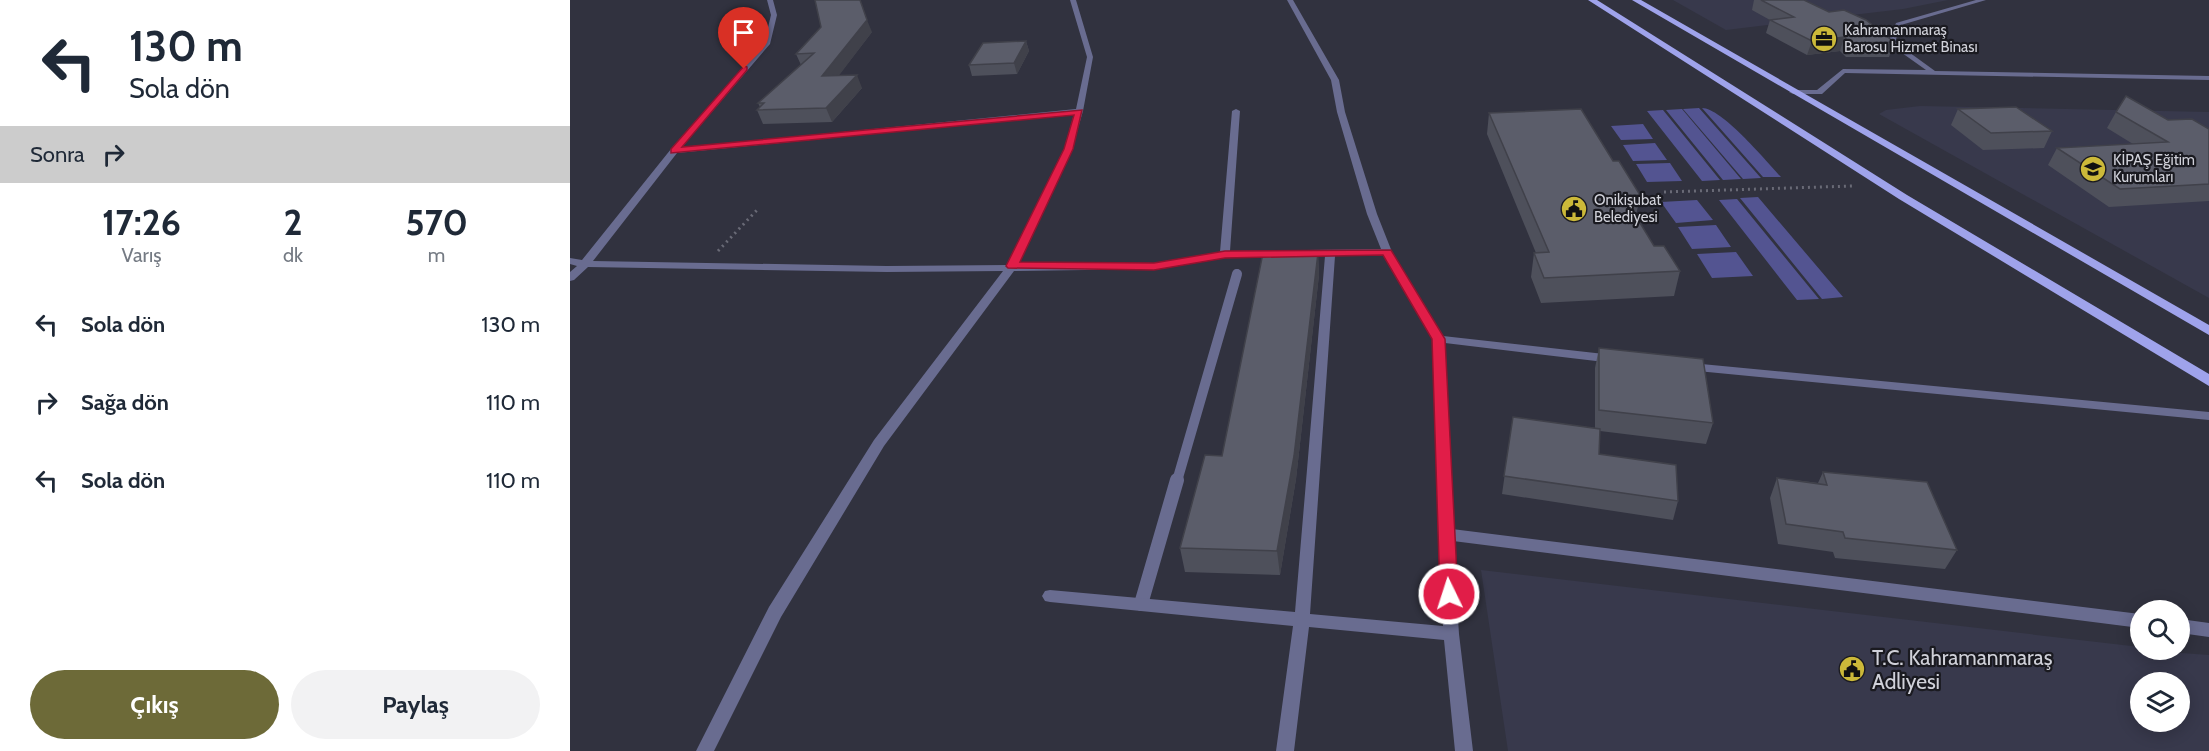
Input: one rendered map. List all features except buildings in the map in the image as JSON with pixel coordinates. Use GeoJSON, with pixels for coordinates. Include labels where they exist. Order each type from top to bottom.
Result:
{"type":"FeatureCollection","features":[{"type":"Feature","properties":{"kind":"main road"},"geometry":{"type":"LineString","coordinates":[[1592,0],[1903,197],[2209,381]]}},
{"type":"Feature","properties":{"kind":"main road"},"geometry":{"type":"LineString","coordinates":[[1636,0],[2209,331]]}},
{"type":"Feature","properties":{"kind":"street"},"geometry":{"type":"LineString","coordinates":[[570,278],[585,264],[674,151],[767,44],[774,15],[770,0]]}},
{"type":"Feature","properties":{"kind":"street"},"geometry":{"type":"LineString","coordinates":[[705,751],[775,612],[879,443],[1012,266],[1068,149],[1079,111],[1090,57],[1073,0]]}},
{"type":"Feature","properties":{"kind":"street"},"geometry":{"type":"LineString","coordinates":[[1290,0],[1335,80],[1341,111],[1365,191],[1387,252],[1439,339],[1445,534],[1451,634],[1464,751]]}},
{"type":"Feature","properties":{"kind":"street"},"geometry":{"type":"LineString","coordinates":[[1933,72],[1891,43],[1898,24],[1983,0]]}},
{"type":"Feature","properties":{"kind":"street"},"geometry":{"type":"LineString","coordinates":[[1793,92],[1819,92],[1843,71],[2209,78]]}},
{"type":"Feature","properties":{"kind":"street"},"geometry":{"type":"LineString","coordinates":[[674,151],[1079,111]]}},
{"type":"Feature","properties":{"kind":"street"},"geometry":{"type":"LineString","coordinates":[[1225,254],[1236,111]]}},
{"type":"Feature","properties":{"kind":"street"},"geometry":{"type":"LineString","coordinates":[[570,261],[585,264],[887,268],[1154,266],[1225,254],[1387,252]]}},
{"type":"Feature","properties":{"kind":"street"},"geometry":{"type":"LineString","coordinates":[[1285,751],[1302,619],[1330,253]]}},
{"type":"Feature","properties":{"kind":"street"},"geometry":{"type":"LineString","coordinates":[[1439,339],[1628,361]]}},
{"type":"Feature","properties":{"kind":"street"},"geometry":{"type":"LineString","coordinates":[[1675,365],[2209,416]]}},
{"type":"Feature","properties":{"kind":"street"},"geometry":{"type":"LineString","coordinates":[[1445,534],[2130,620]]}},
{"type":"Feature","properties":{"kind":"street"},"geometry":{"type":"LineString","coordinates":[[1050,596],[1451,634]]}},
{"type":"Feature","properties":{"kind":"street"},"geometry":{"type":"LineString","coordinates":[[2190,627],[2209,630]]}},
{"type":"Feature","properties":{"kind":"lane"},"geometry":{"type":"LineString","coordinates":[[1141,604],[1237,273]]}},
{"type":"Feature","properties":{"kind":"path"},"geometry":{"type":"LineString","coordinates":[[1664,192],[1821,188]]}},
{"type":"Feature","properties":{"kind":"path"},"geometry":{"type":"LineString","coordinates":[[705,264],[757,210]]}},
{"type":"Feature","properties":{"kind":"shaded area"},"geometry":{"type":"Polygon","coordinates":[[[1673,0],[1948,0],[1903,9],[1726,30],[1673,0]]]}},
{"type":"Feature","properties":{"kind":"shaded area","name":"KİPAŞ Eğitim Kurumları"},"geometry":{"type":"Polygon","coordinates":[[[1920,106],[2209,112],[2209,298],[1879,114],[1886,110],[1920,106]]]}},
{"type":"Feature","properties":{"kind":"shaded area"},"geometry":{"type":"Polygon","coordinates":[[[1699,108],[1761,178],[1743,179],[1683,109],[1699,108]]]}},
{"type":"Feature","properties":{"kind":"shaded area"},"geometry":{"type":"Polygon","coordinates":[[[1702,108],[1711,110],[1732,126],[1781,177],[1763,177],[1702,108]]]}},
{"type":"Feature","properties":{"kind":"shaded area"},"geometry":{"type":"Polygon","coordinates":[[[1682,109],[1741,179],[1723,180],[1666,110],[1682,109]]]}},
{"type":"Feature","properties":{"kind":"shaded area"},"geometry":{"type":"Polygon","coordinates":[[[1663,110],[1720,180],[1702,181],[1647,111],[1663,110]]]}},
{"type":"Feature","properties":{"kind":"shaded area"},"geometry":{"type":"Polygon","coordinates":[[[1643,124],[1653,139],[1621,140],[1611,126],[1643,124]]]}},
{"type":"Feature","properties":{"kind":"shaded area"},"geometry":{"type":"Polygon","coordinates":[[[1655,143],[1667,160],[1633,161],[1623,145],[1655,143]]]}},
{"type":"Feature","properties":{"kind":"shaded area"},"geometry":{"type":"Polygon","coordinates":[[[1670,163],[1682,181],[1647,182],[1636,164],[1670,163]]]}},
{"type":"Feature","properties":{"kind":"shaded area"},"geometry":{"type":"Polygon","coordinates":[[[1758,197],[1843,297],[1822,299],[1740,198],[1758,197]]]}},
{"type":"Feature","properties":{"kind":"shaded area"},"geometry":{"type":"Polygon","coordinates":[[[1737,199],[1819,299],[1797,300],[1719,200],[1737,199]]]}},
{"type":"Feature","properties":{"kind":"shaded area"},"geometry":{"type":"Polygon","coordinates":[[[1697,200],[1713,220],[1676,223],[1661,202],[1697,200]]]}},
{"type":"Feature","properties":{"kind":"shaded area"},"geometry":{"type":"Polygon","coordinates":[[[1716,225],[1731,247],[1692,249],[1678,227],[1716,225]]]}},
{"type":"Feature","properties":{"kind":"shaded area"},"geometry":{"type":"Polygon","coordinates":[[[1736,252],[1753,276],[1712,278],[1697,254],[1736,252]]]}},
{"type":"Feature","properties":{"kind":"shaded area","name":"T.C. Kahramanmaraş Adliyesi"},"geometry":{"type":"Polygon","coordinates":[[[1481,570],[2130,646],[2130,660],[2190,660],[2190,654],[2209,655],[2209,751],[1508,751],[1481,570]]]}},
{"type":"Feature","properties":{"kind":"place","name":"Kahramanmaraş Barosu Hizmet Binası"},"geometry":{"type":"Point","coordinates":[1824,39]}},
{"type":"Feature","properties":{"kind":"place","name":"KİPAŞ Eğitim Kurumları"},"geometry":{"type":"Point","coordinates":[2093,169]}},
{"type":"Feature","properties":{"kind":"place","name":"Onikişubat Belediyesi"},"geometry":{"type":"Point","coordinates":[1574,209]}},
{"type":"Feature","properties":{"kind":"place","name":"T.C. Kahramanmaraş Adliyesi"},"geometry":{"type":"Point","coordinates":[1852,669]}},
{"type":"Feature","properties":{"kind":"route"},"geometry":{"type":"LineString","coordinates":[[744,69],[674,151],[1079,111],[1068,149],[1012,266],[1154,266],[1225,254],[1387,252],[1439,339],[1449,594]]}}]}
